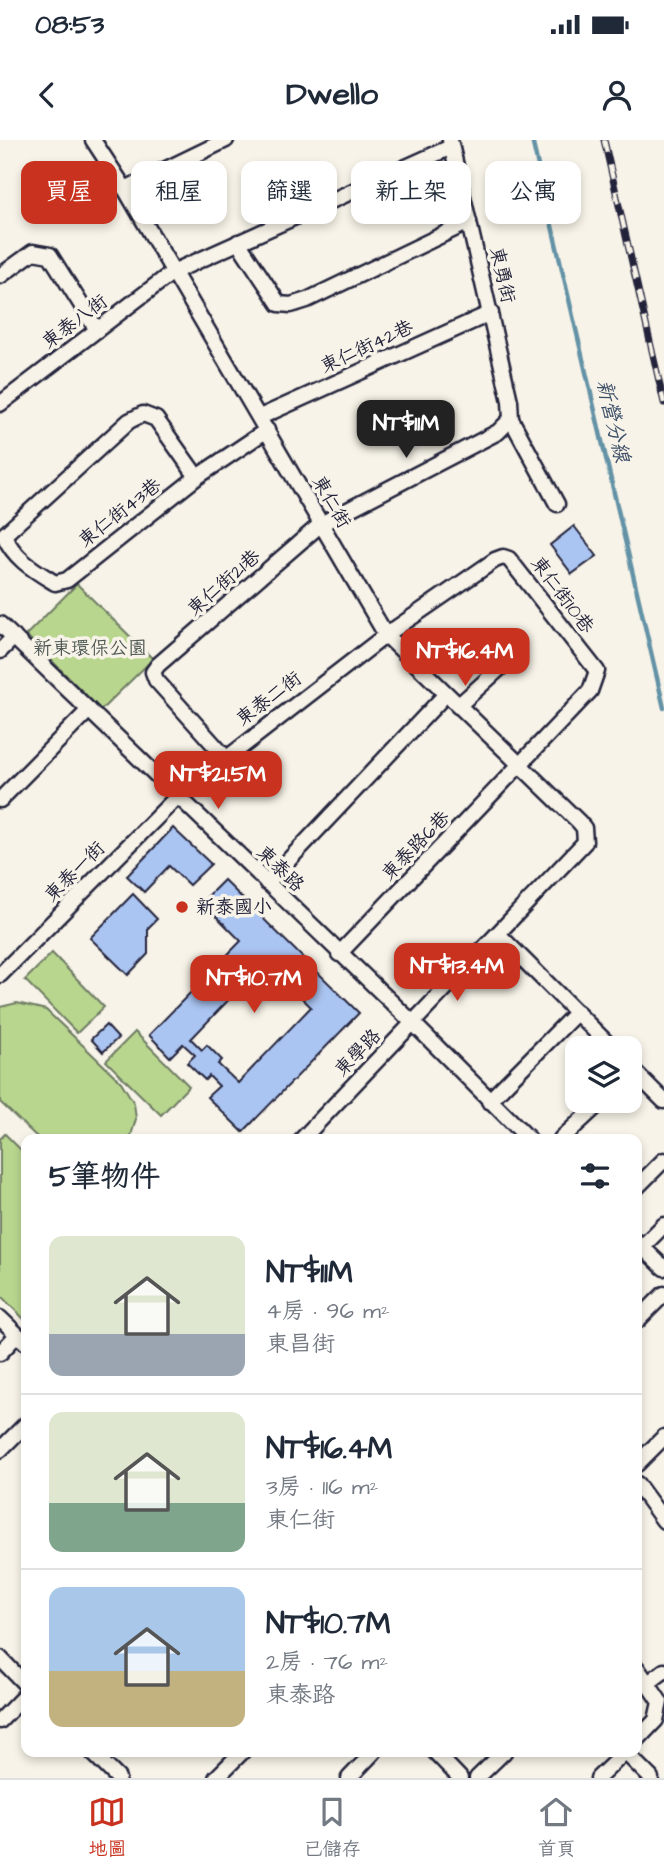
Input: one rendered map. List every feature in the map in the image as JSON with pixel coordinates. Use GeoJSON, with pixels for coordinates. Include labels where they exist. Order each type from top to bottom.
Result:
{"type":"FeatureCollection","features":[{"type":"Feature","properties":{"kind":"street","name":"東仁街"},"geometry":{"type":"LineString","coordinates":[[93,140],[125,189],[386,635],[579,822],[584,828],[585,842]]}},
{"type":"Feature","properties":{"kind":"street"},"geometry":{"type":"LineString","coordinates":[[125,189],[226,140]]}},
{"type":"Feature","properties":{"kind":"street","name":"東泰八街"},"geometry":{"type":"LineString","coordinates":[[0,404],[173,272],[451,144]]}},
{"type":"Feature","properties":{"kind":"street"},"geometry":{"type":"LineString","coordinates":[[238,242],[271,295],[279,304],[290,306],[465,224]]}},
{"type":"Feature","properties":{"kind":"street","name":"東勇街"},"geometry":{"type":"LineString","coordinates":[[469,224],[510,401],[511,419]]}},
{"type":"Feature","properties":{"kind":"street"},"geometry":{"type":"LineString","coordinates":[[0,276],[33,252],[50,255],[97,330]]}},
{"type":"Feature","properties":{"kind":"street","name":"東仁街42巷"},"geometry":{"type":"LineString","coordinates":[[263,424],[491,313]]}},
{"type":"Feature","properties":{"kind":"street","name":"東仁街43巷"},"geometry":{"type":"LineString","coordinates":[[197,477],[156,419],[143,414],[129,421],[4,535],[10,549],[27,566],[55,583],[67,580],[197,477],[263,424]]}},
{"type":"Feature","properties":{"kind":"street"},"geometry":{"type":"LineString","coordinates":[[511,419],[556,504]]}},
{"type":"Feature","properties":{"kind":"street","name":"東仁街21巷"},"geometry":{"type":"LineString","coordinates":[[225,757],[156,680],[153,672],[321,524],[498,432],[511,419]]}},
{"type":"Feature","properties":{"kind":"street","name":"東仁街10巷"},"geometry":{"type":"LineString","coordinates":[[386,635],[503,557],[515,563],[597,671]]}},
{"type":"Feature","properties":{"kind":"street","name":"東泰路"},"geometry":{"type":"LineString","coordinates":[[0,624],[413,1023],[524,1134]]}},
{"type":"Feature","properties":{"kind":"street","name":"東泰二街"},"geometry":{"type":"LineString","coordinates":[[178,796],[386,635]]}},
{"type":"Feature","properties":{"kind":"street"},"geometry":{"type":"LineString","coordinates":[[0,651],[14,637]]}},
{"type":"Feature","properties":{"kind":"street"},"geometry":{"type":"LineString","coordinates":[[458,706],[511,658]]}},
{"type":"Feature","properties":{"kind":"street","name":"東泰路6巷"},"geometry":{"type":"LineString","coordinates":[[339,954],[590,691],[597,671]]}},
{"type":"Feature","properties":{"kind":"street"},"geometry":{"type":"LineString","coordinates":[[267,883],[446,694]]}},
{"type":"Feature","properties":{"kind":"street"},"geometry":{"type":"LineString","coordinates":[[0,800],[89,709]]}},
{"type":"Feature","properties":{"kind":"street","name":"東泰一街"},"geometry":{"type":"LineString","coordinates":[[0,975],[178,796]]}},
{"type":"Feature","properties":{"kind":"street","name":"東學路"},"geometry":{"type":"LineString","coordinates":[[307,1134],[585,842]]}},
{"type":"Feature","properties":{"kind":"street"},"geometry":{"type":"LineString","coordinates":[[499,935],[600,1036]]}},
{"type":"Feature","properties":{"kind":"street"},"geometry":{"type":"LineString","coordinates":[[489,1101],[577,1012]]}},
{"type":"Feature","properties":{"kind":"street"},"geometry":{"type":"LineString","coordinates":[[642,1080],[664,1101]]}},
{"type":"Feature","properties":{"kind":"street"},"geometry":{"type":"LineString","coordinates":[[566,1134],[589,1113]]}},
{"type":"Feature","properties":{"kind":"street"},"geometry":{"type":"LineString","coordinates":[[642,1182],[664,1160]]}},
{"type":"Feature","properties":{"kind":"street"},"geometry":{"type":"LineString","coordinates":[[642,1243],[664,1225]]}},
{"type":"Feature","properties":{"kind":"street"},"geometry":{"type":"LineString","coordinates":[[642,1247],[664,1268]]}},
{"type":"Feature","properties":{"kind":"street"},"geometry":{"type":"LineString","coordinates":[[642,1316],[664,1294]]}},
{"type":"Feature","properties":{"kind":"street"},"geometry":{"type":"LineString","coordinates":[[0,1318],[21,1338]]}},
{"type":"Feature","properties":{"kind":"street"},"geometry":{"type":"LineString","coordinates":[[0,1353],[21,1340]]}},
{"type":"Feature","properties":{"kind":"street"},"geometry":{"type":"LineString","coordinates":[[0,1450],[21,1429]]}},
{"type":"Feature","properties":{"kind":"street"},"geometry":{"type":"LineString","coordinates":[[642,1459],[664,1437]]}},
{"type":"Feature","properties":{"kind":"street"},"geometry":{"type":"LineString","coordinates":[[642,1491],[664,1521]]}},
{"type":"Feature","properties":{"kind":"street"},"geometry":{"type":"LineString","coordinates":[[0,1658],[21,1680]]}},
{"type":"Feature","properties":{"kind":"street"},"geometry":{"type":"LineString","coordinates":[[648,1683],[664,1671]]}},
{"type":"Feature","properties":{"kind":"street"},"geometry":{"type":"LineString","coordinates":[[642,1675],[660,1702],[656,1720],[642,1735]]}},
{"type":"Feature","properties":{"kind":"street"},"geometry":{"type":"LineString","coordinates":[[0,1721],[21,1699]]}},
{"type":"Feature","properties":{"kind":"street"},"geometry":{"type":"LineString","coordinates":[[98,1757],[118,1778]]}},
{"type":"Feature","properties":{"kind":"street"},"geometry":{"type":"LineString","coordinates":[[216,1778],[237,1757]]}},
{"type":"Feature","properties":{"kind":"street"},"geometry":{"type":"LineString","coordinates":[[349,1778],[369,1757]]}},
{"type":"Feature","properties":{"kind":"street"},"geometry":{"type":"LineString","coordinates":[[440,1757],[460,1778]]}},
{"type":"Feature","properties":{"kind":"street"},"geometry":{"type":"LineString","coordinates":[[477,1778],[498,1757]]}},
{"type":"Feature","properties":{"kind":"street"},"geometry":{"type":"LineString","coordinates":[[598,1778],[620,1757]]}},
{"type":"Feature","properties":{"kind":"street"},"geometry":{"type":"LineString","coordinates":[[630,1757],[651,1778]]}},
{"type":"Feature","properties":{"kind":"green space","name":"新東環保公園"},"geometry":{"type":"Polygon","coordinates":[[[77,584],[153,659],[101,710],[26,635],[77,584]]]}},
{"type":"Feature","properties":{"kind":"green space"},"geometry":{"type":"Polygon","coordinates":[[[52,953],[104,1007],[77,1033],[25,980],[52,953]]]}},
{"type":"Feature","properties":{"kind":"green space"},"geometry":{"type":"Polygon","coordinates":[[[17,1003],[46,1010],[121,1082],[134,1103],[136,1119],[132,1134],[34,1134],[0,1102],[0,1007],[17,1003]]]}},
{"type":"Feature","properties":{"kind":"green space"},"geometry":{"type":"Polygon","coordinates":[[[135,1032],[189,1086],[161,1115],[106,1061],[135,1032]]]}},
{"type":"Feature","properties":{"kind":"green space"},"geometry":{"type":"Polygon","coordinates":[[[5,1134],[21,1150],[21,1316],[0,1295],[0,1139],[5,1134]]]}},
{"type":"Feature","properties":{"kind":"building"},"geometry":{"type":"Polygon","coordinates":[[[574,526],[597,556],[572,574],[550,545],[574,526]]]}},
{"type":"Feature","properties":{"kind":"building"},"geometry":{"type":"Polygon","coordinates":[[[173,828],[211,864],[189,885],[169,866],[144,892],[127,876],[173,828]]]}},
{"type":"Feature","properties":{"kind":"building"},"geometry":{"type":"Polygon","coordinates":[[[224,880],[359,1013],[243,1132],[207,1097],[219,1086],[209,1076],[205,1080],[187,1063],[195,1055],[183,1044],[170,1057],[149,1035],[241,941],[202,902],[224,880]],[[265,962],[191,1039],[202,1050],[207,1045],[222,1060],[218,1064],[238,1083],[311,1007],[265,962]]]}},
{"type":"Feature","properties":{"kind":"building"},"geometry":{"type":"Polygon","coordinates":[[[133,894],[157,919],[148,928],[148,954],[128,975],[90,938],[133,894]]]}},
{"type":"Feature","properties":{"kind":"building"},"geometry":{"type":"Polygon","coordinates":[[[106,1025],[118,1038],[103,1052],[91,1039],[106,1025]]]}},
{"type":"Feature","properties":{"kind":"waterway","name":"新營分線"},"geometry":{"type":"LineString","coordinates":[[532,140],[664,708]]}},
{"type":"Feature","properties":{"kind":"railway"},"geometry":{"type":"LineString","coordinates":[[604,140],[664,403]]}},
{"type":"Feature","properties":{"kind":"place","name":"新泰國小"},"geometry":{"type":"Point","coordinates":[182,907]}}]}
